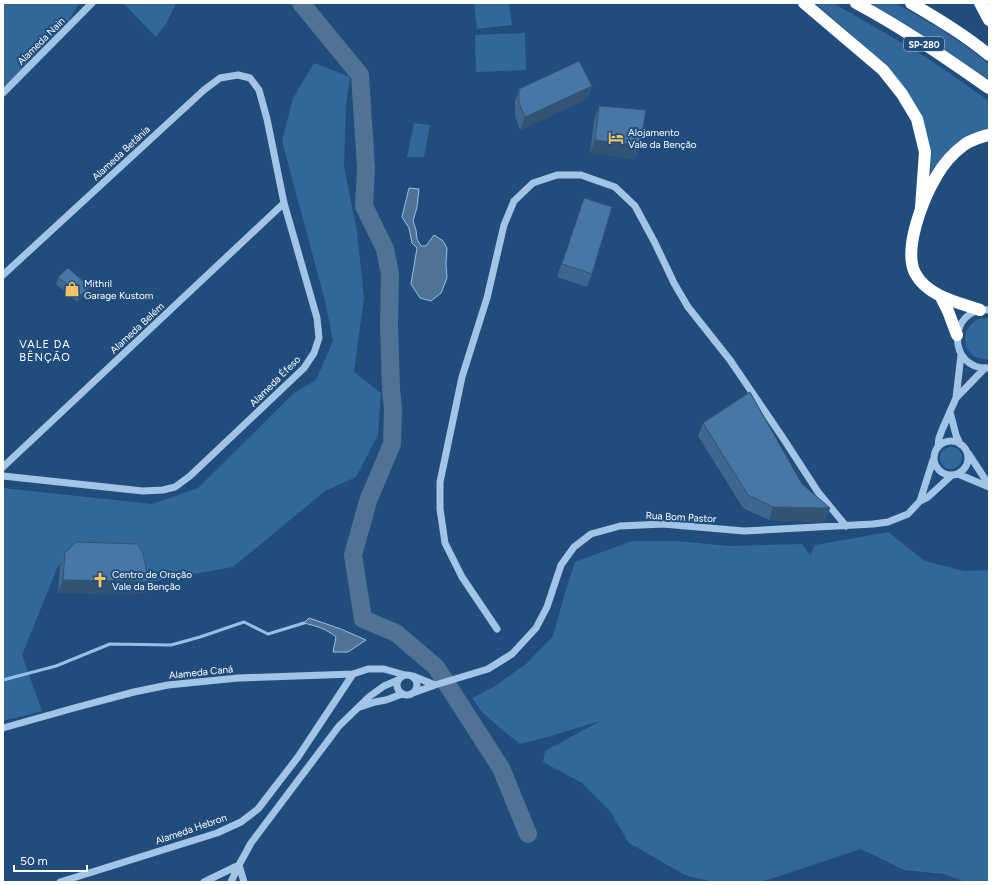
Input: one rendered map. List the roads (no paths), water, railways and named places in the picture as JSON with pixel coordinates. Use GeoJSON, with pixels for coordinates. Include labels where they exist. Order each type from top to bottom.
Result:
{"type":"FeatureCollection","features":[{"type":"Feature","properties":{"kind":"highway"},"geometry":{"type":"LineString","coordinates":[[804,3],[883,70],[902,94],[917,119],[925,152],[921,208],[912,244],[912,260],[916,273],[925,286],[941,297],[986,309]]}},
{"type":"Feature","properties":{"kind":"highway","name":"SP-280"},"geometry":{"type":"LineString","coordinates":[[856,3],[927,45],[989,88]]}},
{"type":"Feature","properties":{"kind":"highway","name":"SP-280"},"geometry":{"type":"LineString","coordinates":[[911,3],[980,47],[989,55]]}},
{"type":"Feature","properties":{"kind":"highway"},"geometry":{"type":"LineString","coordinates":[[980,3],[989,20]]}},
{"type":"Feature","properties":{"kind":"highway"},"geometry":{"type":"LineString","coordinates":[[921,208],[936,178],[947,161],[964,145],[989,135]]}},
{"type":"Feature","properties":{"kind":"highway"},"geometry":{"type":"LineString","coordinates":[[941,297],[957,335]]}},
{"type":"Feature","properties":{"kind":"street","name":"Alameda Nain"},"geometry":{"type":"LineString","coordinates":[[3,93],[92,3]]}},
{"type":"Feature","properties":{"kind":"street","name":"Alameda Betânia"},"geometry":{"type":"LineString","coordinates":[[3,275],[204,90],[220,78],[238,75],[250,78],[259,90]]}},
{"type":"Feature","properties":{"kind":"street","name":"Alameda Éfeso"},"geometry":{"type":"LineString","coordinates":[[3,476],[143,491],[163,490],[175,487],[190,476],[304,368],[314,353],[319,338],[317,318],[284,203],[267,119],[259,90]]}},
{"type":"Feature","properties":{"kind":"street"},"geometry":{"type":"LineString","coordinates":[[497,629],[462,577],[445,543],[440,510],[440,482],[462,377],[487,298],[504,225],[514,201],[533,183],[558,175],[581,175],[615,187],[635,206],[674,283],[688,307],[730,360],[818,492],[846,526]]}},
{"type":"Feature","properties":{"kind":"street","name":"Alameda Belém"},"geometry":{"type":"LineString","coordinates":[[3,467],[284,203]]}},
{"type":"Feature","properties":{"kind":"street"},"geometry":{"type":"LineString","coordinates":[[986,309],[973,313],[962,322],[957,335],[957,342],[961,355],[966,360],[978,367],[987,368]]}},
{"type":"Feature","properties":{"kind":"street"},"geometry":{"type":"LineString","coordinates":[[961,355],[956,398],[939,438],[938,446],[933,457],[934,464],[938,470],[944,474],[954,475],[989,486]]}},
{"type":"Feature","properties":{"kind":"street"},"geometry":{"type":"LineString","coordinates":[[956,398],[987,368]]}},
{"type":"Feature","properties":{"kind":"street"},"geometry":{"type":"LineString","coordinates":[[950,412],[960,444]]}},
{"type":"Feature","properties":{"kind":"street"},"geometry":{"type":"LineString","coordinates":[[938,446],[949,441],[955,441],[964,447],[989,486]]}},
{"type":"Feature","properties":{"kind":"street"},"geometry":{"type":"LineString","coordinates":[[954,475],[964,470],[967,464],[967,452]]}},
{"type":"Feature","properties":{"kind":"street","name":"Rua Bom Pastor"},"geometry":{"type":"LineString","coordinates":[[920,501],[933,457]]}},
{"type":"Feature","properties":{"kind":"street","name":"Rua Bom Pastor"},"geometry":{"type":"LineString","coordinates":[[435,685],[488,669],[512,654],[536,628],[548,607],[561,565],[574,547],[591,534],[620,526],[663,524],[744,531],[846,526],[888,522],[908,514],[920,501],[928,497],[954,475]]}},
{"type":"Feature","properties":{"kind":"street","name":"Alameda Caná"},"geometry":{"type":"LineString","coordinates":[[3,728],[168,684],[238,678],[353,674],[368,669],[384,669],[405,675]]}},
{"type":"Feature","properties":{"kind":"street","name":"Alameda Hebron"},"geometry":{"type":"LineString","coordinates":[[60,882],[217,833],[241,822],[258,809],[298,757],[353,674]]}},
{"type":"Feature","properties":{"kind":"street"},"geometry":{"type":"LineString","coordinates":[[231,882],[251,843],[339,726],[356,709],[384,686],[405,675],[412,676],[435,685]]}},
{"type":"Feature","properties":{"kind":"street"},"geometry":{"type":"LineString","coordinates":[[412,676],[417,682],[416,690],[413,693]]}},
{"type":"Feature","properties":{"kind":"street"},"geometry":{"type":"LineString","coordinates":[[398,680],[397,687],[402,694]]}},
{"type":"Feature","properties":{"kind":"street"},"geometry":{"type":"LineString","coordinates":[[356,709],[402,694],[409,695],[435,685]]}},
{"type":"Feature","properties":{"kind":"street"},"geometry":{"type":"LineString","coordinates":[[204,882],[239,865]]}},
{"type":"Feature","properties":{"kind":"street"},"geometry":{"type":"LineString","coordinates":[[239,865],[244,882]]}},
{"type":"Feature","properties":{"kind":"waterway"},"geometry":{"type":"LineString","coordinates":[[301,3],[360,75],[366,167],[364,206],[385,249],[390,274],[389,325],[393,408],[392,444],[368,501],[353,555],[363,619],[396,633],[436,667],[501,768],[528,834]]}},
{"type":"Feature","properties":{"kind":"waterway"},"geometry":{"type":"LineString","coordinates":[[3,680],[56,666],[110,644],[171,645],[244,622],[268,634],[304,623]]}},
{"type":"Feature","properties":{"kind":"place","name":"Alojamento Vale da Benção"},"geometry":{"type":"Point","coordinates":[616,138]}},
{"type":"Feature","properties":{"kind":"place","name":"Mithril Garage Kustom"},"geometry":{"type":"Point","coordinates":[72,289]}},
{"type":"Feature","properties":{"kind":"place","name":"Centro de Oração Vale da Benção"},"geometry":{"type":"Point","coordinates":[100,580]}},
{"type":"Feature","properties":{"kind":"district","name":"VALE DA BÊNÇÃO"},"geometry":{"type":"Point","coordinates":[45,350]}}]}
